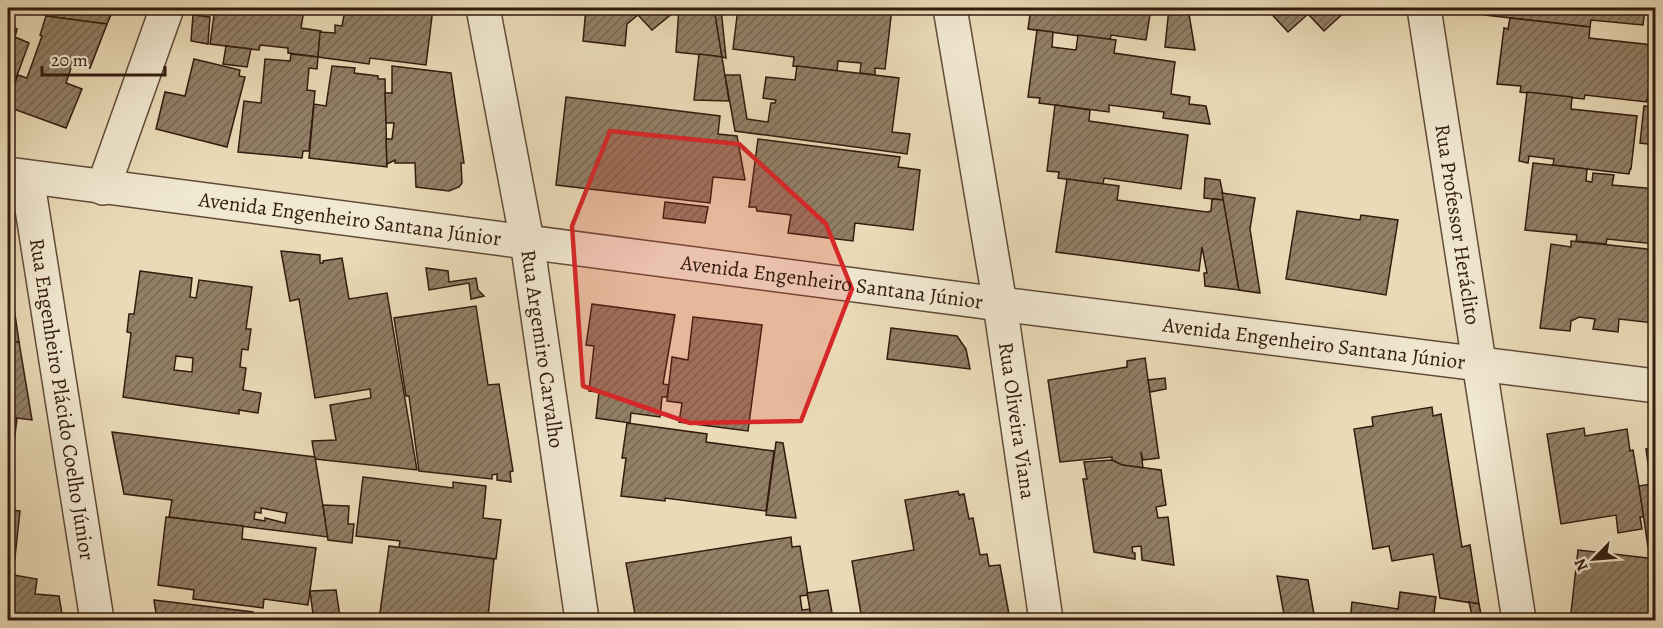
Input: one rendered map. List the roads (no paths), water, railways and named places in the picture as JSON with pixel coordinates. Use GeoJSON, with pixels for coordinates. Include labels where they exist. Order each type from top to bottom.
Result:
{"type":"FeatureCollection","features":[{"type":"Feature","properties":{"kind":"street"},"geometry":{"type":"LineString","coordinates":[[103,188],[167,8]]}},
{"type":"Feature","properties":{"kind":"street","name":"Rua Argemiro Carvalho"},"geometry":{"type":"LineString","coordinates":[[483,8],[527,241],[582,621]]}},
{"type":"Feature","properties":{"kind":"street","name":"Rua Oliveira Viana"},"geometry":{"type":"LineString","coordinates":[[950,8],[1000,304],[1046,621]]}},
{"type":"Feature","properties":{"kind":"street","name":"Rua Professor Heráclito"},"geometry":{"type":"LineString","coordinates":[[1424,8],[1520,621]]}},
{"type":"Feature","properties":{"kind":"street","name":"Avenida Engenheiro Santana Júnior"},"geometry":{"type":"LineString","coordinates":[[17,176],[1000,304],[1656,386]]}},
{"type":"Feature","properties":{"kind":"street","name":"Rua Engenheiro Plácido Coelho Júnior"},"geometry":{"type":"LineString","coordinates":[[17,176],[97,621]]}}]}
